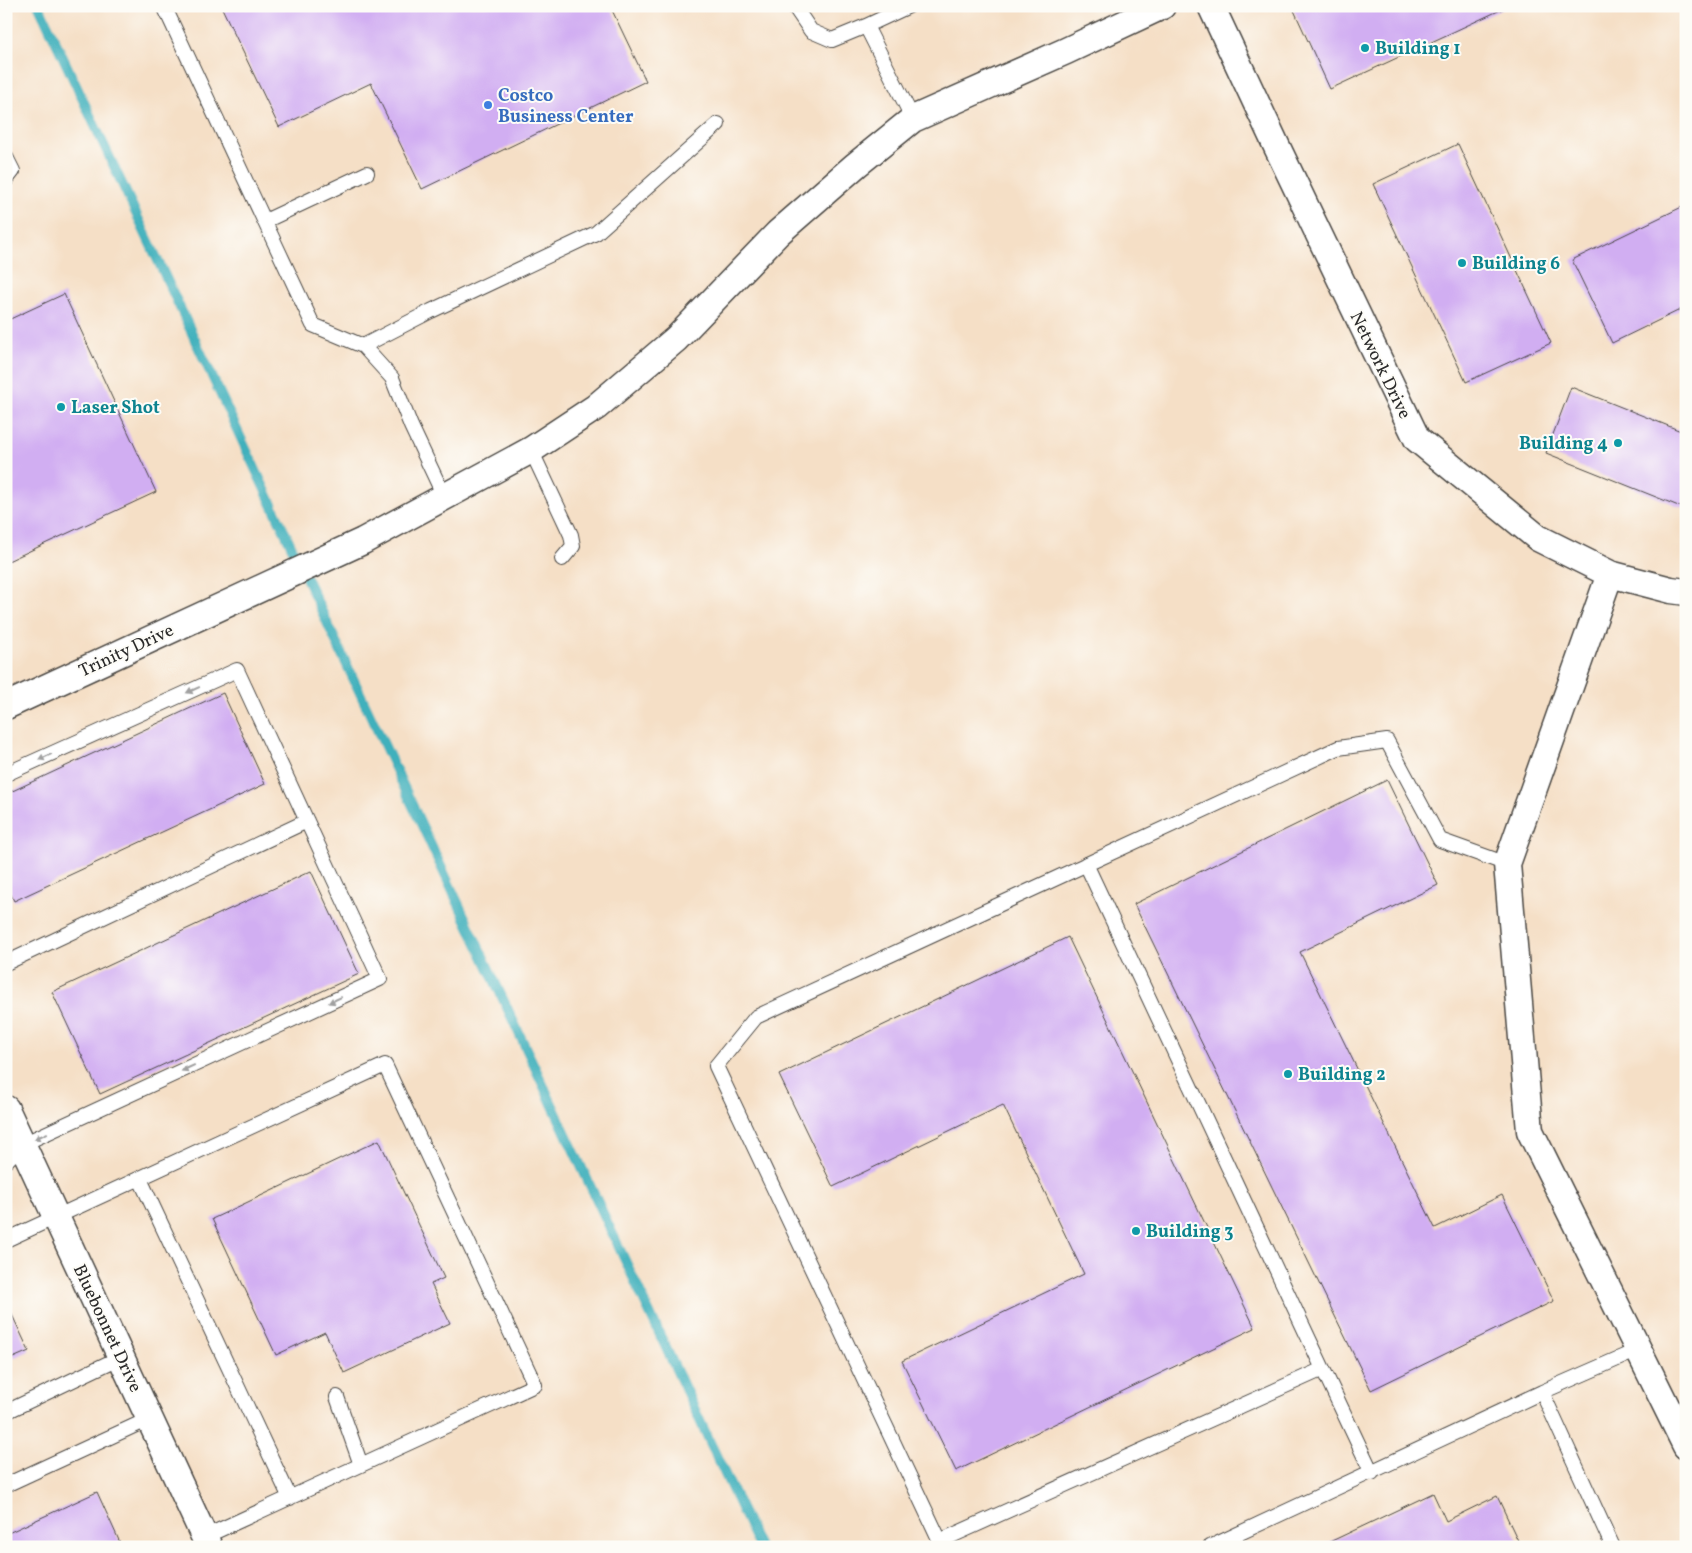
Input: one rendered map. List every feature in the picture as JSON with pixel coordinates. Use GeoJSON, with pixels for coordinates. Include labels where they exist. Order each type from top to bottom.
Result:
{"type":"FeatureCollection","features":[{"type":"Feature","properties":{"kind":"street","name":"Trinity Drive"},"geometry":{"type":"LineString","coordinates":[[6,706],[362,541],[531,450],[596,408],[676,339],[778,233],[856,165],[913,119],[1066,52],[1162,6]]}},
{"type":"Feature","properties":{"kind":"street","name":"Network Drive"},"geometry":{"type":"LineString","coordinates":[[1212,6],[1416,438],[1538,538],[1610,574],[1671,590],[1686,592]]}},
{"type":"Feature","properties":{"kind":"street"},"geometry":{"type":"LineString","coordinates":[[1610,574],[1507,864],[1530,1131],[1686,1446]]}},
{"type":"Feature","properties":{"kind":"street","name":"Bluebonnet Drive"},"geometry":{"type":"LineString","coordinates":[[6,1109],[15,1153],[57,1217],[207,1542]]}},
{"type":"Feature","properties":{"kind":"lane"},"geometry":{"type":"LineString","coordinates":[[164,6],[314,324],[363,346],[392,378],[411,426],[444,496]]}},
{"type":"Feature","properties":{"kind":"lane"},"geometry":{"type":"LineString","coordinates":[[794,6],[811,31],[832,40],[909,6]]}},
{"type":"Feature","properties":{"kind":"lane"},"geometry":{"type":"LineString","coordinates":[[866,26],[913,119]]}},
{"type":"Feature","properties":{"kind":"lane"},"geometry":{"type":"LineString","coordinates":[[363,346],[431,311],[596,233],[718,124]]}},
{"type":"Feature","properties":{"kind":"lane"},"geometry":{"type":"LineString","coordinates":[[6,157],[13,171],[6,180]]}},
{"type":"Feature","properties":{"kind":"lane"},"geometry":{"type":"LineString","coordinates":[[265,220],[367,173]]}},
{"type":"Feature","properties":{"kind":"lane"},"geometry":{"type":"LineString","coordinates":[[531,450],[572,535],[573,546],[562,559]]}},
{"type":"Feature","properties":{"kind":"lane"},"geometry":{"type":"LineString","coordinates":[[6,774],[237,670],[380,979],[15,1153]]}},
{"type":"Feature","properties":{"kind":"lane"},"geometry":{"type":"LineString","coordinates":[[1323,1369],[941,1544],[716,1066],[756,1017],[1338,748],[1387,741],[1440,840],[1507,864]]}},
{"type":"Feature","properties":{"kind":"lane"},"geometry":{"type":"LineString","coordinates":[[6,962],[307,821]]}},
{"type":"Feature","properties":{"kind":"lane"},"geometry":{"type":"LineString","coordinates":[[1086,864],[1372,1473]]}},
{"type":"Feature","properties":{"kind":"lane"},"geometry":{"type":"LineString","coordinates":[[6,1240],[385,1064],[535,1385],[290,1498],[207,1542]]}},
{"type":"Feature","properties":{"kind":"lane"},"geometry":{"type":"LineString","coordinates":[[140,1179],[290,1498]]}},
{"type":"Feature","properties":{"kind":"lane"},"geometry":{"type":"LineString","coordinates":[[1210,1547],[1542,1392],[1638,1350]]}},
{"type":"Feature","properties":{"kind":"lane"},"geometry":{"type":"LineString","coordinates":[[6,1412],[120,1357]]}},
{"type":"Feature","properties":{"kind":"lane"},"geometry":{"type":"LineString","coordinates":[[1542,1392],[1613,1547]]}},
{"type":"Feature","properties":{"kind":"lane"},"geometry":{"type":"LineString","coordinates":[[337,1397],[361,1465]]}},
{"type":"Feature","properties":{"kind":"lane"},"geometry":{"type":"LineString","coordinates":[[6,1485],[149,1419]]}},
{"type":"Feature","properties":{"kind":"building","name":"Costco Business Center"},"geometry":{"type":"Polygon","coordinates":[[[221,6],[610,6],[646,81],[422,189],[371,83],[279,127],[221,6]]]}},
{"type":"Feature","properties":{"kind":"building","name":"Building 1"},"geometry":{"type":"Polygon","coordinates":[[[1292,6],[1509,6],[1330,89],[1292,6]]]}},
{"type":"Feature","properties":{"kind":"building","name":"Building 6"},"geometry":{"type":"Polygon","coordinates":[[[1458,144],[1551,343],[1466,382],[1373,184],[1458,144]]]}},
{"type":"Feature","properties":{"kind":"building"},"geometry":{"type":"Polygon","coordinates":[[[1686,205],[1686,307],[1612,343],[1572,260],[1686,205]]]}},
{"type":"Feature","properties":{"kind":"building","name":"Laser Shot"},"geometry":{"type":"Polygon","coordinates":[[[64,294],[156,492],[6,562],[6,321],[64,294]]]}},
{"type":"Feature","properties":{"kind":"building","name":"Building 4"},"geometry":{"type":"Polygon","coordinates":[[[1571,387],[1686,433],[1686,509],[1546,453],[1571,387]]]}},
{"type":"Feature","properties":{"kind":"building"},"geometry":{"type":"Polygon","coordinates":[[[223,693],[265,784],[14,901],[6,884],[6,794],[223,693]]]}},
{"type":"Feature","properties":{"kind":"building","name":"Building 2"},"geometry":{"type":"Polygon","coordinates":[[[1387,780],[1438,885],[1300,952],[1435,1228],[1502,1195],[1554,1301],[1371,1390],[1134,904],[1387,780]]]}},
{"type":"Feature","properties":{"kind":"building"},"geometry":{"type":"Polygon","coordinates":[[[311,871],[359,974],[100,1094],[52,992],[311,871]]]}},
{"type":"Feature","properties":{"kind":"building","name":"Building 3"},"geometry":{"type":"Polygon","coordinates":[[[1068,937],[1255,1328],[956,1471],[902,1361],[1084,1274],[1003,1105],[833,1187],[779,1075],[1068,937]]]}},
{"type":"Feature","properties":{"kind":"building"},"geometry":{"type":"Polygon","coordinates":[[[379,1140],[444,1278],[431,1284],[450,1323],[344,1373],[325,1332],[276,1355],[212,1219],[379,1140]]]}},
{"type":"Feature","properties":{"kind":"building"},"geometry":{"type":"Polygon","coordinates":[[[6,1302],[29,1351],[6,1361],[6,1302]]]}},
{"type":"Feature","properties":{"kind":"building"},"geometry":{"type":"Polygon","coordinates":[[[97,1492],[122,1547],[6,1547],[6,1534],[97,1492]]]}},
{"type":"Feature","properties":{"kind":"building"},"geometry":{"type":"Polygon","coordinates":[[[1433,1493],[1446,1521],[1497,1496],[1521,1547],[1319,1547],[1433,1493]]]}},
{"type":"Feature","properties":{"kind":"waterway"},"geometry":{"type":"LineString","coordinates":[[39,6],[759,1547]]}},
{"type":"Feature","properties":{"kind":"place","name":"Building 1"},"geometry":{"type":"Point","coordinates":[1365,48]}},
{"type":"Feature","properties":{"kind":"place","name":"Costco Business Center"},"geometry":{"type":"Point","coordinates":[488,105]}},
{"type":"Feature","properties":{"kind":"place","name":"Building 6"},"geometry":{"type":"Point","coordinates":[1462,263]}},
{"type":"Feature","properties":{"kind":"place","name":"Laser Shot"},"geometry":{"type":"Point","coordinates":[61,407]}},
{"type":"Feature","properties":{"kind":"place","name":"Building 4"},"geometry":{"type":"Point","coordinates":[1618,443]}},
{"type":"Feature","properties":{"kind":"place","name":"Building 2"},"geometry":{"type":"Point","coordinates":[1288,1074]}},
{"type":"Feature","properties":{"kind":"place","name":"Building 3"},"geometry":{"type":"Point","coordinates":[1136,1231]}}]}
